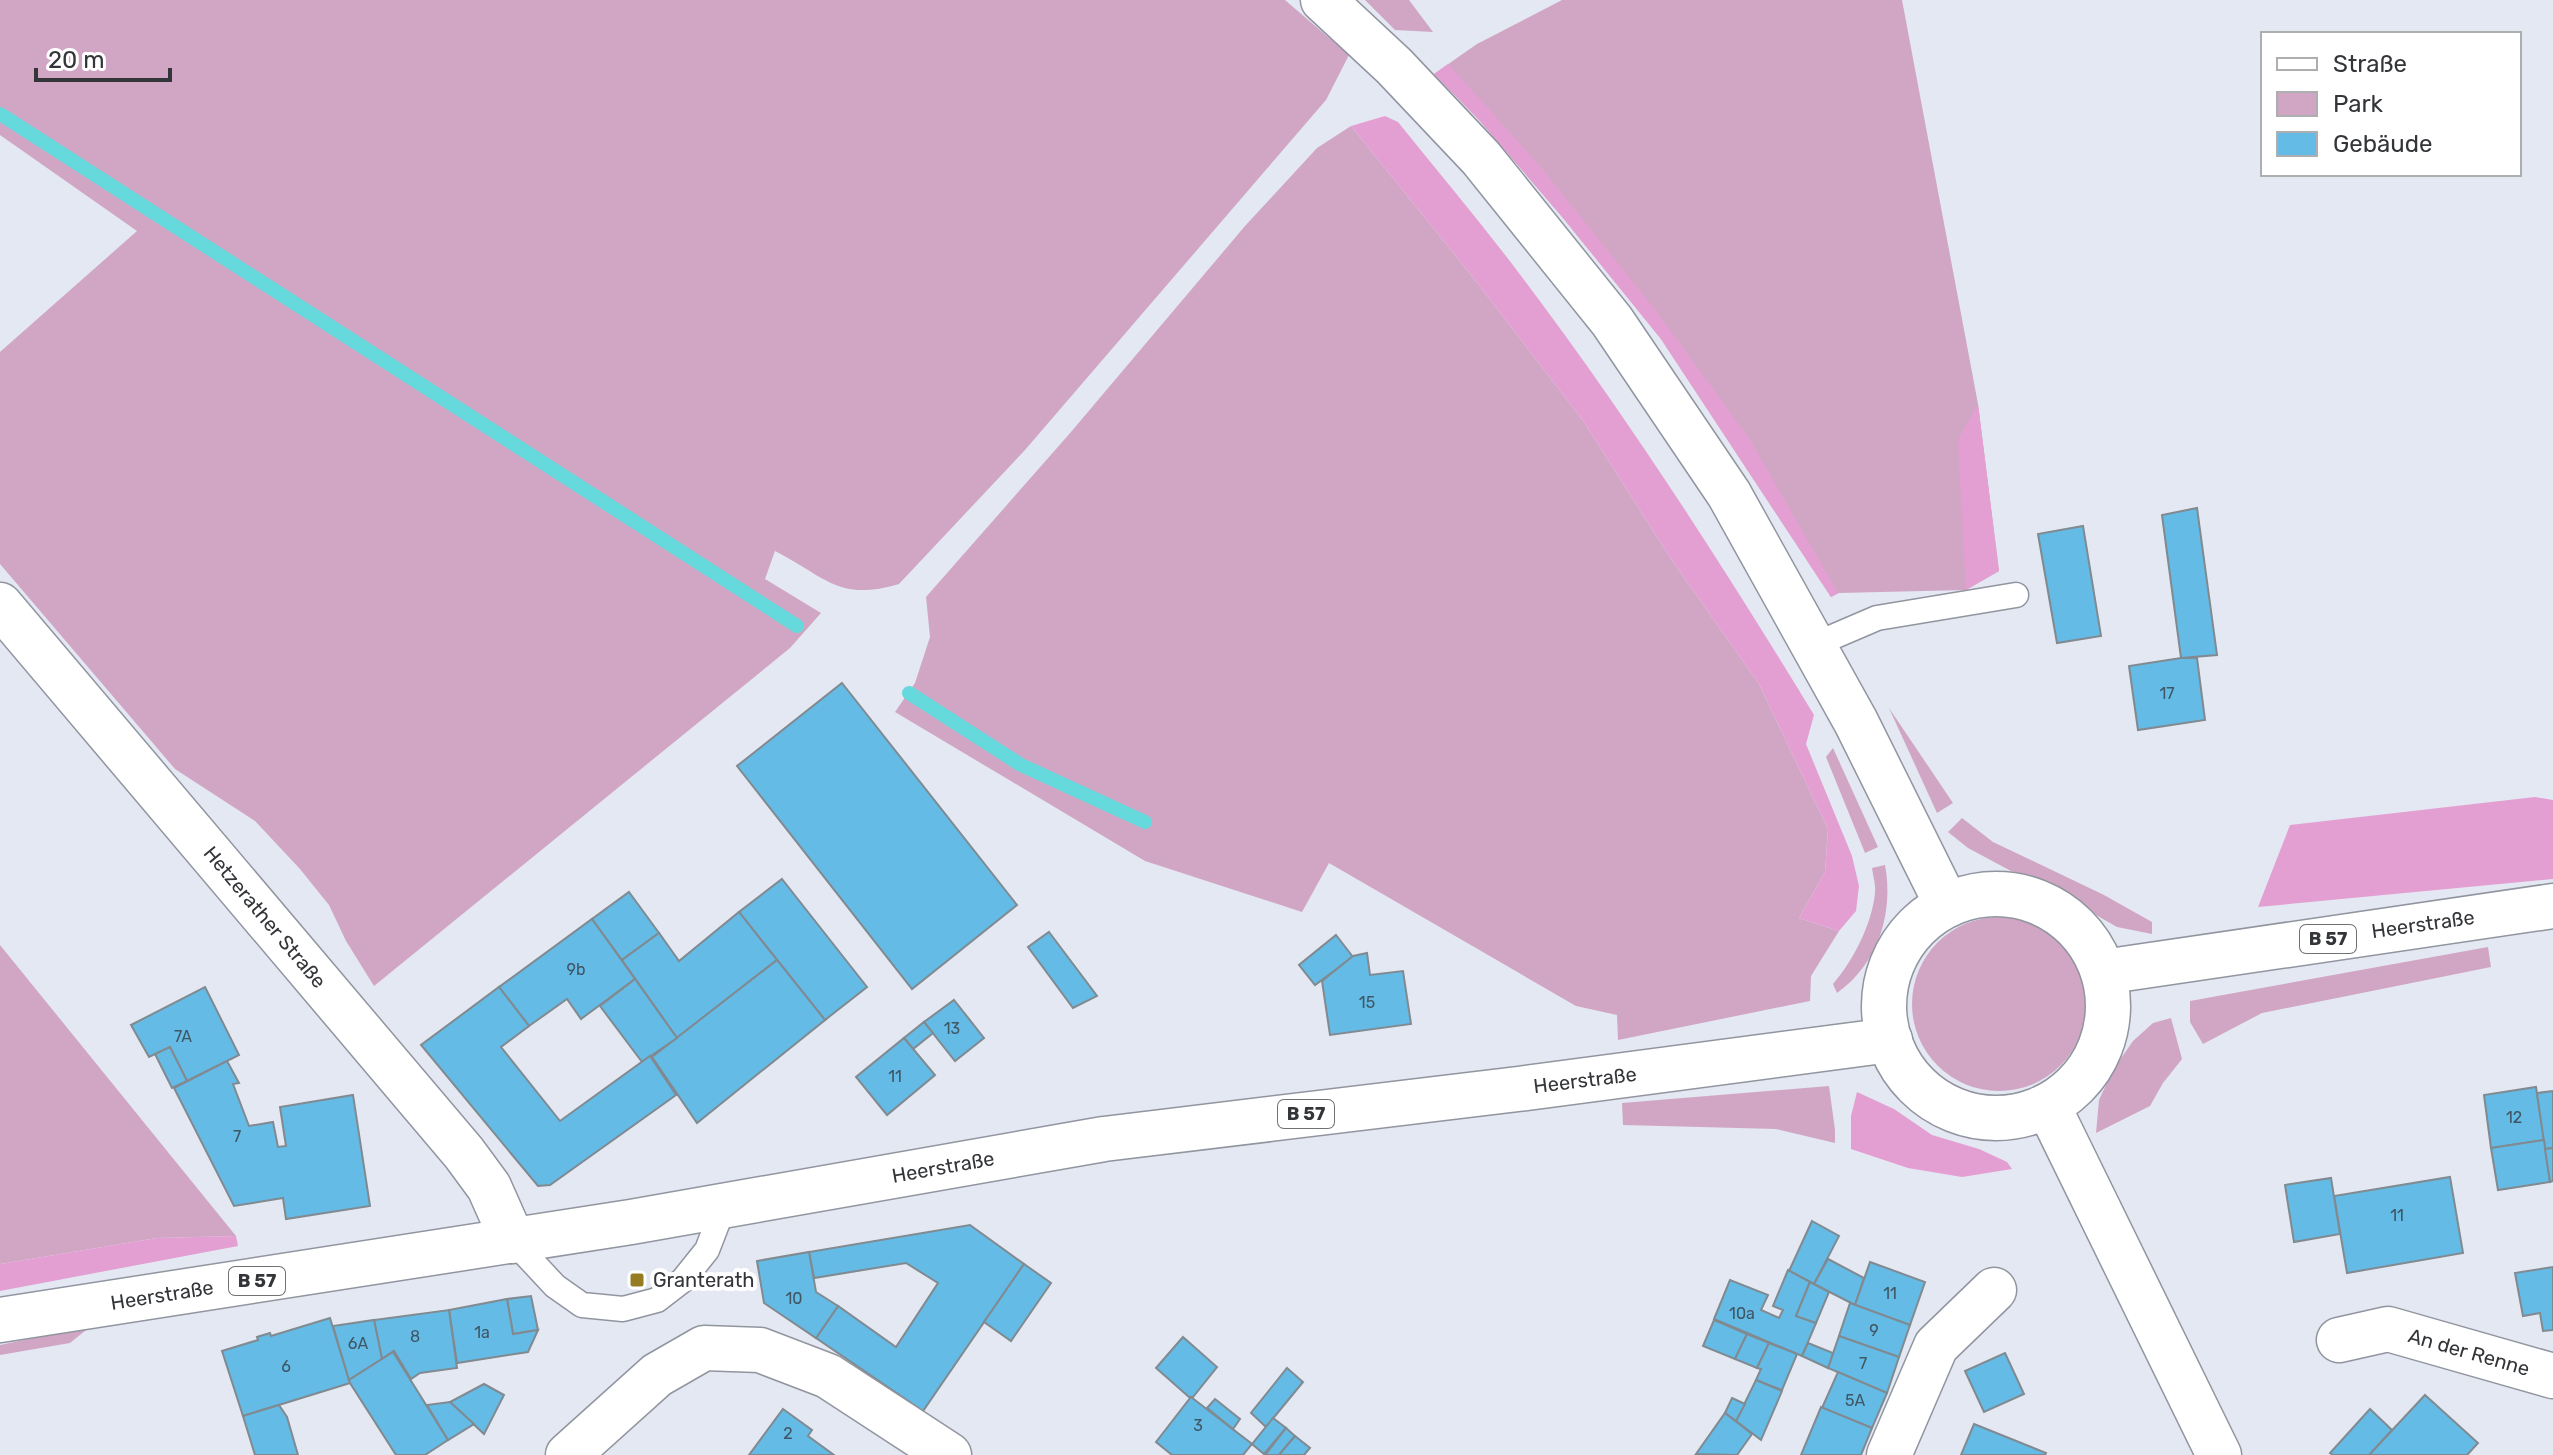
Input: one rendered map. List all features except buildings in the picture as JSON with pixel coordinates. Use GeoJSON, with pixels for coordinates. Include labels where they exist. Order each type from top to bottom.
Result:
{"type":"FeatureCollection","features":[{"type":"Feature","properties":{"kind":"street"},"geometry":{"type":"LineString","coordinates":[[1323,0],[1394,66],[1481,158],[1612,321],[1729,494],[1882,773],[1947,905]]}},
{"type":"Feature","properties":{"kind":"street","name":"Hetzerather Straße"},"geometry":{"type":"LineString","coordinates":[[0,605],[464,1153],[489,1187],[513,1241]]}},
{"type":"Feature","properties":{"kind":"street"},"geometry":{"type":"LineString","coordinates":[[2007,894],[2041,903],[2059,912],[2092,946],[2103,972],[2108,997],[2107,1024],[2095,1060],[2073,1089],[2048,1106],[2025,1115],[2000,1118],[1973,1116],[1947,1106],[1925,1093],[1907,1075],[1890,1040],[1884,1010],[1887,978],[1895,957],[1907,937],[1925,919],[1947,905],[1973,896],[2007,894]]}},
{"type":"Feature","properties":{"kind":"street","name":"Heerstraße"},"geometry":{"type":"LineString","coordinates":[[2103,972],[2553,906]]}},
{"type":"Feature","properties":{"kind":"street","name":"Heerstraße"},"geometry":{"type":"LineString","coordinates":[[0,1320],[513,1241],[1104,1139],[1890,1040]]}},
{"type":"Feature","properties":{"kind":"street"},"geometry":{"type":"LineString","coordinates":[[2048,1106],[2219,1455]]}},
{"type":"Feature","properties":{"kind":"street"},"geometry":{"type":"LineString","coordinates":[[1889,1455],[1936,1346],[1994,1290]]}},
{"type":"Feature","properties":{"kind":"street","name":"An der Renne"},"geometry":{"type":"LineString","coordinates":[[2339,1340],[2388,1329],[2553,1376]]}},
{"type":"Feature","properties":{"kind":"street"},"geometry":{"type":"LineString","coordinates":[[568,1455],[657,1375],[704,1348],[760,1350],[828,1376],[949,1455]]}},
{"type":"Feature","properties":{"kind":"lane"},"geometry":{"type":"LineString","coordinates":[[1814,645],[1877,618],[2016,595]]}},
{"type":"Feature","properties":{"kind":"lane"},"geometry":{"type":"LineString","coordinates":[[513,1241],[555,1286],[582,1305],[623,1309],[657,1300],[683,1280],[707,1250],[724,1206]]}},
{"type":"Feature","properties":{"kind":"green space"},"geometry":{"type":"Polygon","coordinates":[[[0,0],[1285,0],[1349,55],[1326,100],[1025,450],[899,584],[878,589],[846,588],[821,578],[775,551],[765,579],[821,613],[790,648],[374,986],[346,941],[329,905],[300,869],[255,821],[175,769],[0,564],[0,352],[137,231],[0,135],[0,0]]]}},
{"type":"Feature","properties":{"kind":"green space"},"geometry":{"type":"Polygon","coordinates":[[[1365,0],[1409,0],[1433,32],[1395,30],[1365,0]]]}},
{"type":"Feature","properties":{"kind":"green space"},"geometry":{"type":"Polygon","coordinates":[[[1562,0],[1902,0],[1978,404],[1999,571],[1966,590],[1839,593],[1831,597],[1661,339],[1563,218],[1479,120],[1434,74],[1477,44],[1562,0]]]}},
{"type":"Feature","properties":{"kind":"green space"},"geometry":{"type":"Polygon","coordinates":[[[1351,126],[1584,422],[1671,559],[1759,684],[1828,829],[1825,872],[1799,918],[1839,931],[1811,976],[1810,1001],[1618,1040],[1617,1015],[1576,1006],[1329,863],[1302,912],[1145,861],[895,712],[915,683],[930,637],[926,597],[1245,226],[1317,148],[1351,126]]]}},
{"type":"Feature","properties":{"kind":"green space"},"geometry":{"type":"Polygon","coordinates":[[[1889,708],[1953,803],[1937,813],[1889,708]]]}},
{"type":"Feature","properties":{"kind":"green space"},"geometry":{"type":"Polygon","coordinates":[[[1833,748],[1878,847],[1865,853],[1826,757],[1833,748]]]}},
{"type":"Feature","properties":{"kind":"green space"},"geometry":{"type":"Polygon","coordinates":[[[1962,818],[1993,842],[2104,895],[2152,922],[2152,934],[2117,927],[2048,881],[2011,871],[1968,848],[1948,832],[1962,818]]]}},
{"type":"Feature","properties":{"kind":"green space"},"geometry":{"type":"Polygon","coordinates":[[[1885,865],[1887,901],[1880,936],[1863,968],[1837,993],[1833,984],[1848,964],[1870,917],[1875,890],[1872,868],[1885,865]]]}},
{"type":"Feature","properties":{"kind":"green space"},"geometry":{"type":"Polygon","coordinates":[[[1999,917],[2032,924],[2060,943],[2079,971],[2086,1004],[2079,1037],[2060,1065],[2032,1084],[1999,1091],[1966,1084],[1938,1065],[1919,1037],[1912,1004],[1919,971],[1938,943],[1966,924],[1999,917]]]}},
{"type":"Feature","properties":{"kind":"green space"},"geometry":{"type":"Polygon","coordinates":[[[0,945],[236,1236],[157,1238],[0,1264],[0,945]]]}},
{"type":"Feature","properties":{"kind":"green space"},"geometry":{"type":"Polygon","coordinates":[[[2488,947],[2491,967],[2262,1013],[2203,1044],[2190,1022],[2190,1001],[2488,947]]]}},
{"type":"Feature","properties":{"kind":"green space"},"geometry":{"type":"Polygon","coordinates":[[[2171,1018],[2182,1059],[2150,1106],[2096,1133],[2099,1100],[2113,1070],[2133,1041],[2153,1023],[2171,1018]]]}},
{"type":"Feature","properties":{"kind":"green space"},"geometry":{"type":"Polygon","coordinates":[[[1829,1086],[1835,1143],[1776,1129],[1623,1125],[1622,1103],[1829,1086]]]}},
{"type":"Feature","properties":{"kind":"green space"},"geometry":{"type":"Polygon","coordinates":[[[91,1326],[70,1343],[0,1355],[0,1345],[91,1326]]]}},
{"type":"Feature","properties":{"kind":"shaded area"},"geometry":{"type":"Polygon","coordinates":[[[1448,64],[1539,165],[1653,307],[1749,438],[1838,593],[1831,597],[1661,339],[1563,218],[1479,120],[1434,74],[1448,64]]]}},
{"type":"Feature","properties":{"kind":"shaded area"},"geometry":{"type":"Polygon","coordinates":[[[1385,116],[1398,122],[1468,208],[1590,370],[1705,541],[1814,715],[1806,744],[1852,856],[1859,886],[1856,911],[1839,931],[1799,918],[1825,872],[1828,829],[1759,684],[1671,559],[1584,422],[1351,126],[1385,116]]]}},
{"type":"Feature","properties":{"kind":"shaded area"},"geometry":{"type":"Polygon","coordinates":[[[1978,404],[1999,571],[1966,590],[1958,440],[1978,404]]]}},
{"type":"Feature","properties":{"kind":"shaded area"},"geometry":{"type":"Polygon","coordinates":[[[2535,797],[2553,800],[2553,879],[2258,907],[2290,825],[2535,797]]]}},
{"type":"Feature","properties":{"kind":"shaded area"},"geometry":{"type":"Polygon","coordinates":[[[1857,1092],[1894,1109],[1932,1135],[1979,1149],[2007,1162],[2012,1169],[1962,1177],[1908,1168],[1851,1149],[1851,1116],[1857,1092]]]}},
{"type":"Feature","properties":{"kind":"shaded area"},"geometry":{"type":"Polygon","coordinates":[[[236,1236],[238,1246],[0,1291],[0,1264],[157,1238],[236,1236]]]}},
{"type":"Feature","properties":{"kind":"waterway"},"geometry":{"type":"LineString","coordinates":[[0,114],[797,626]]}},
{"type":"Feature","properties":{"kind":"waterway"},"geometry":{"type":"LineString","coordinates":[[909,693],[1021,765],[1145,822]]}},
{"type":"Feature","properties":{"kind":"place","name":"Granterath"},"geometry":{"type":"Point","coordinates":[637,1280]}}]}
